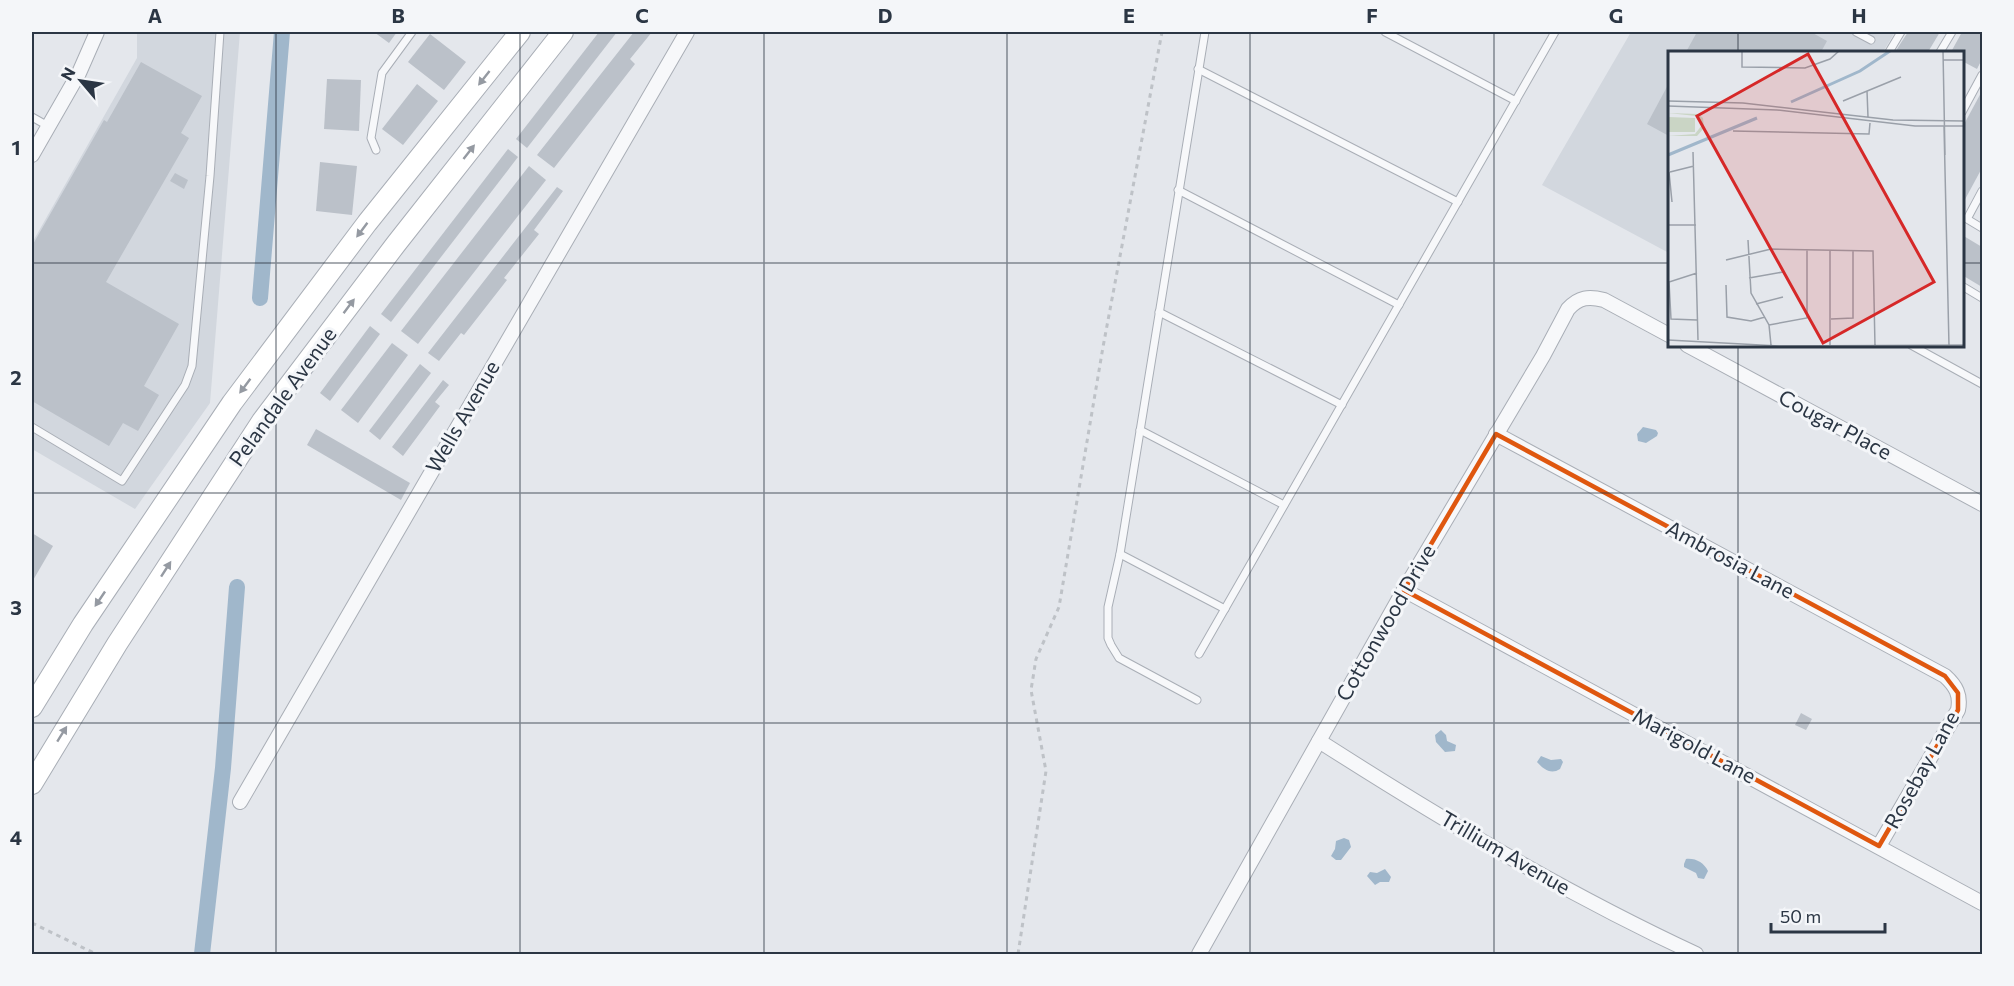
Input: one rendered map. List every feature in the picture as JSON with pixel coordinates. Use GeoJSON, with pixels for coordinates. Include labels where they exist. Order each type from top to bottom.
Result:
{"type":"FeatureCollection","features":[{"type":"Feature","properties":{"kind":"main road","name":"Pelandale Avenue"},"geometry":{"type":"LineString","coordinates":[[32,707],[83,624],[232,403],[368,223],[520,32]]}},
{"type":"Feature","properties":{"kind":"main road","name":"Pelandale Avenue"},"geometry":{"type":"LineString","coordinates":[[32,784],[117,644],[262,421],[396,244],[563,32]]}},
{"type":"Feature","properties":{"kind":"street"},"geometry":{"type":"LineString","coordinates":[[32,155],[87,57],[96,32]]}},
{"type":"Feature","properties":{"kind":"street","name":"Wells Avenue"},"geometry":{"type":"LineString","coordinates":[[240,802],[687,32]]}},
{"type":"Feature","properties":{"kind":"street","name":"Cottonwood Drive"},"geometry":{"type":"LineString","coordinates":[[1199,954],[1404,590],[1543,356],[1568,309],[1582,298],[1593,297],[1604,300],[1668,334]]}},
{"type":"Feature","properties":{"kind":"street","name":"Cougar Place"},"geometry":{"type":"LineString","coordinates":[[1689,346],[1983,504]]}},
{"type":"Feature","properties":{"kind":"street","name":"Ambrosia Lane"},"geometry":{"type":"LineString","coordinates":[[1496,434],[1945,676],[1959,693]]}},
{"type":"Feature","properties":{"kind":"street","name":"Marigold Lane"},"geometry":{"type":"LineString","coordinates":[[1404,590],[1983,903]]}},
{"type":"Feature","properties":{"kind":"street","name":"Rosebay Lane"},"geometry":{"type":"LineString","coordinates":[[1879,846],[1958,710],[1959,693]]}},
{"type":"Feature","properties":{"kind":"street","name":"Trillium Avenue"},"geometry":{"type":"LineString","coordinates":[[1319,741],[1403,795],[1494,849],[1589,901],[1696,954]]}},
{"type":"Feature","properties":{"kind":"lane"},"geometry":{"type":"LineString","coordinates":[[32,427],[122,480],[185,386],[192,366],[210,176],[220,32]]}},
{"type":"Feature","properties":{"kind":"lane"},"geometry":{"type":"LineString","coordinates":[[376,150],[371,138],[382,73],[412,32]]}},
{"type":"Feature","properties":{"kind":"lane"},"geometry":{"type":"LineString","coordinates":[[1197,700],[1119,658],[1108,638],[1108,607],[1120,554],[1204,32]]}},
{"type":"Feature","properties":{"kind":"lane"},"geometry":{"type":"LineString","coordinates":[[1385,32],[1516,101]]}},
{"type":"Feature","properties":{"kind":"lane"},"geometry":{"type":"LineString","coordinates":[[1199,654],[1556,32]]}},
{"type":"Feature","properties":{"kind":"lane"},"geometry":{"type":"LineString","coordinates":[[1856,32],[1871,40]]}},
{"type":"Feature","properties":{"kind":"lane"},"geometry":{"type":"LineString","coordinates":[[1889,51],[1900,32]]}},
{"type":"Feature","properties":{"kind":"lane"},"geometry":{"type":"LineString","coordinates":[[1941,51],[1952,32]]}},
{"type":"Feature","properties":{"kind":"lane"},"geometry":{"type":"LineString","coordinates":[[1198,69],[1458,202]]}},
{"type":"Feature","properties":{"kind":"lane"},"geometry":{"type":"LineString","coordinates":[[1963,110],[1983,75]]}},
{"type":"Feature","properties":{"kind":"lane"},"geometry":{"type":"LineString","coordinates":[[32,117],[48,126]]}},
{"type":"Feature","properties":{"kind":"lane"},"geometry":{"type":"LineString","coordinates":[[1178,190],[1399,305]]}},
{"type":"Feature","properties":{"kind":"lane"},"geometry":{"type":"LineString","coordinates":[[1983,191],[1967,219],[1983,228]]}},
{"type":"Feature","properties":{"kind":"lane"},"geometry":{"type":"LineString","coordinates":[[1963,287],[1983,298]]}},
{"type":"Feature","properties":{"kind":"lane"},"geometry":{"type":"LineString","coordinates":[[1159,312],[1342,405]]}},
{"type":"Feature","properties":{"kind":"lane"},"geometry":{"type":"LineString","coordinates":[[1913,346],[1983,384]]}},
{"type":"Feature","properties":{"kind":"lane"},"geometry":{"type":"LineString","coordinates":[[1140,430],[1284,505]]}},
{"type":"Feature","properties":{"kind":"lane"},"geometry":{"type":"LineString","coordinates":[[1120,554],[1225,609]]}},
{"type":"Feature","properties":{"kind":"path"},"geometry":{"type":"LineString","coordinates":[[1018,954],[1046,771],[1031,690],[1036,659],[1059,608],[1103,347],[1162,32]]}},
{"type":"Feature","properties":{"kind":"path"},"geometry":{"type":"LineString","coordinates":[[32,923],[96,954]]}},
{"type":"Feature","properties":{"kind":"highlighted area"},"geometry":{"type":"Polygon","coordinates":[[[1496,434],[1945,676],[1958,693],[1958,710],[1879,846],[1404,590],[1496,434]]]}},
{"type":"Feature","properties":{"kind":"shaded area"},"geometry":{"type":"Polygon","coordinates":[[[137,32],[240,32],[210,403],[135,509],[32,449],[32,243],[137,58],[137,32]]]}},
{"type":"Feature","properties":{"kind":"shaded area"},"geometry":{"type":"Polygon","coordinates":[[[1631,32],[1895,32],[1884,51],[1668,51],[1668,252],[1542,185],[1631,32]]]}},
{"type":"Feature","properties":{"kind":"water"},"geometry":{"type":"Polygon","coordinates":[[[1643,427],[1656,430],[1657,436],[1646,443],[1638,441],[1637,434],[1643,427]]]}},
{"type":"Feature","properties":{"kind":"water"},"geometry":{"type":"Polygon","coordinates":[[[1441,730],[1446,735],[1447,741],[1456,745],[1455,751],[1445,752],[1436,742],[1435,735],[1441,730]]]}},
{"type":"Feature","properties":{"kind":"water"},"geometry":{"type":"Polygon","coordinates":[[[1541,756],[1551,760],[1561,759],[1563,762],[1560,769],[1550,771],[1545,769],[1537,762],[1541,756]]]}},
{"type":"Feature","properties":{"kind":"water"},"geometry":{"type":"Polygon","coordinates":[[[1344,838],[1349,840],[1351,847],[1341,860],[1336,860],[1331,856],[1336,841],[1344,838]]]}},
{"type":"Feature","properties":{"kind":"water"},"geometry":{"type":"Polygon","coordinates":[[[1686,859],[1696,860],[1704,866],[1708,871],[1704,879],[1698,878],[1696,873],[1684,867],[1686,859]]]}},
{"type":"Feature","properties":{"kind":"water"},"geometry":{"type":"Polygon","coordinates":[[[1385,869],[1391,877],[1389,882],[1380,882],[1375,885],[1367,876],[1370,872],[1377,873],[1385,869]]]}},
{"type":"Feature","properties":{"kind":"building"},"geometry":{"type":"Polygon","coordinates":[[[374,32],[397,32],[389,43],[374,32]]]}},
{"type":"Feature","properties":{"kind":"building"},"geometry":{"type":"Polygon","coordinates":[[[599,32],[617,32],[527,148],[516,139],[599,32]]]}},
{"type":"Feature","properties":{"kind":"building"},"geometry":{"type":"Polygon","coordinates":[[[634,32],[652,32],[630,59],[635,64],[554,168],[537,155],[634,32]]]}},
{"type":"Feature","properties":{"kind":"building"},"geometry":{"type":"Polygon","coordinates":[[[1697,32],[1811,32],[1827,41],[1822,51],[1687,51],[1697,32]]]}},
{"type":"Feature","properties":{"kind":"building"},"geometry":{"type":"Polygon","coordinates":[[[1908,32],[1940,32],[1929,51],[1896,51],[1908,32]]]}},
{"type":"Feature","properties":{"kind":"building"},"geometry":{"type":"Polygon","coordinates":[[[1962,32],[1982,32],[1982,59],[1977,69],[1963,62],[1963,51],[1952,51],[1962,32]]]}},
{"type":"Feature","properties":{"kind":"building"},"geometry":{"type":"Polygon","coordinates":[[[430,34],[466,62],[444,90],[408,62],[430,34]]]}},
{"type":"Feature","properties":{"kind":"building"},"geometry":{"type":"Polygon","coordinates":[[[141,62],[202,96],[181,133],[189,138],[106,282],[179,324],[144,386],[159,395],[138,431],[123,423],[109,446],[32,401],[32,246],[104,120],[107,122],[141,62]]]}},
{"type":"Feature","properties":{"kind":"building"},"geometry":{"type":"Polygon","coordinates":[[[327,79],[361,80],[359,131],[324,129],[327,79]]]}},
{"type":"Feature","properties":{"kind":"building"},"geometry":{"type":"Polygon","coordinates":[[[417,84],[438,101],[403,145],[382,129],[417,84]]]}},
{"type":"Feature","properties":{"kind":"building"},"geometry":{"type":"Polygon","coordinates":[[[1668,85],[1668,135],[1647,124],[1668,85]]]}},
{"type":"Feature","properties":{"kind":"building"},"geometry":{"type":"Polygon","coordinates":[[[1982,91],[1982,168],[1963,203],[1963,126],[1982,91]]]}},
{"type":"Feature","properties":{"kind":"building"},"geometry":{"type":"Polygon","coordinates":[[[508,149],[518,157],[391,322],[381,314],[508,149]]]}},
{"type":"Feature","properties":{"kind":"building"},"geometry":{"type":"Polygon","coordinates":[[[320,162],[357,166],[352,215],[316,211],[320,162]]]}},
{"type":"Feature","properties":{"kind":"building"},"geometry":{"type":"Polygon","coordinates":[[[529,166],[546,180],[418,344],[401,331],[529,166]]]}},
{"type":"Feature","properties":{"kind":"building"},"geometry":{"type":"Polygon","coordinates":[[[175,173],[188,180],[184,189],[170,181],[175,173]]]}},
{"type":"Feature","properties":{"kind":"building"},"geometry":{"type":"Polygon","coordinates":[[[557,187],[563,191],[534,230],[539,234],[504,278],[507,280],[464,335],[461,333],[439,361],[428,353],[557,187]]]}},
{"type":"Feature","properties":{"kind":"building"},"geometry":{"type":"Polygon","coordinates":[[[1963,236],[1982,247],[1982,287],[1963,276],[1963,236]]]}},
{"type":"Feature","properties":{"kind":"building"},"geometry":{"type":"Polygon","coordinates":[[[370,326],[380,334],[330,401],[320,393],[370,326]]]}},
{"type":"Feature","properties":{"kind":"building"},"geometry":{"type":"Polygon","coordinates":[[[392,343],[408,355],[358,423],[341,410],[392,343]]]}},
{"type":"Feature","properties":{"kind":"building"},"geometry":{"type":"Polygon","coordinates":[[[420,364],[431,373],[380,440],[369,431],[420,364]]]}},
{"type":"Feature","properties":{"kind":"building"},"geometry":{"type":"Polygon","coordinates":[[[443,380],[449,385],[435,402],[440,406],[403,456],[392,447],[443,380]]]}},
{"type":"Feature","properties":{"kind":"building"},"geometry":{"type":"Polygon","coordinates":[[[316,429],[410,483],[401,500],[307,445],[316,429]]]}},
{"type":"Feature","properties":{"kind":"building"},"geometry":{"type":"Polygon","coordinates":[[[32,533],[53,546],[32,582],[32,533]]]}},
{"type":"Feature","properties":{"kind":"building"},"geometry":{"type":"Polygon","coordinates":[[[1801,713],[1812,719],[1806,730],[1795,725],[1801,713]]]}},
{"type":"Feature","properties":{"kind":"waterway"},"geometry":{"type":"LineString","coordinates":[[260,298],[282,32]]}},
{"type":"Feature","properties":{"kind":"waterway"},"geometry":{"type":"LineString","coordinates":[[202,954],[223,768],[237,587]]}}]}
